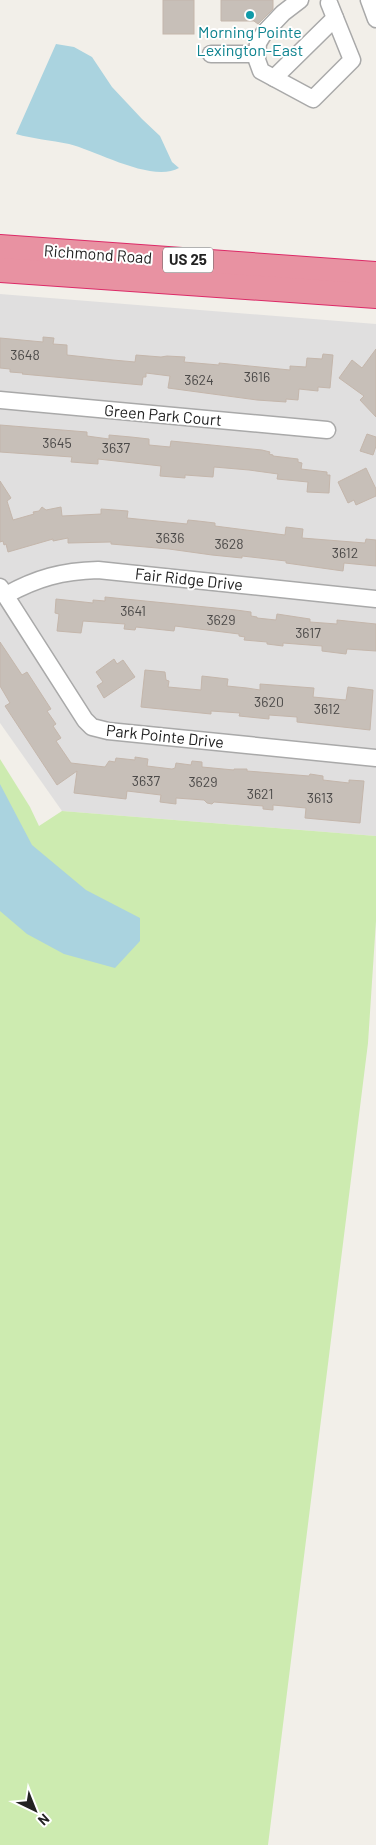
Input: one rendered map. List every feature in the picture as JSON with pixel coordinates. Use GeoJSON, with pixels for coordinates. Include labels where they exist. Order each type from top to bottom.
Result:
{"type":"FeatureCollection","features":[{"type":"Feature","properties":{"kind":"highway","name":"Richmond Road"},"geometry":{"type":"LineString","coordinates":[[0,246],[376,274]]}},
{"type":"Feature","properties":{"kind":"highway","name":"Richmond Road"},"geometry":{"type":"LineString","coordinates":[[0,270],[376,296]]}},
{"type":"Feature","properties":{"kind":"street"},"geometry":{"type":"LineString","coordinates":[[300,0],[291,5],[264,33],[258,43],[256,60],[261,71],[313,100],[352,60],[327,1]]}},
{"type":"Feature","properties":{"kind":"street"},"geometry":{"type":"LineString","coordinates":[[369,0],[376,19]]}},
{"type":"Feature","properties":{"kind":"street"},"geometry":{"type":"LineString","coordinates":[[274,78],[335,18]]}},
{"type":"Feature","properties":{"kind":"street"},"geometry":{"type":"LineString","coordinates":[[211,54],[257,54]]}},
{"type":"Feature","properties":{"kind":"street","name":"Green Park Court"},"geometry":{"type":"LineString","coordinates":[[0,400],[327,430]]}},
{"type":"Feature","properties":{"kind":"street","name":"Fair Ridge Drive"},"geometry":{"type":"LineString","coordinates":[[3,591],[46,576],[64,572],[98,570],[376,599]]}},
{"type":"Feature","properties":{"kind":"street","name":"Park Pointe Drive"},"geometry":{"type":"LineString","coordinates":[[3,591],[85,720],[92,727],[108,731],[376,758]]}},
{"type":"Feature","properties":{"kind":"shaded area"},"geometry":{"type":"Polygon","coordinates":[[[0,294],[376,324],[376,836],[62,811],[0,723],[0,294]]]}},
{"type":"Feature","properties":{"kind":"green space"},"geometry":{"type":"Polygon","coordinates":[[[0,759],[30,807],[39,826],[62,811],[376,836],[376,921],[368,1043],[268,1845],[0,1845],[0,759]]]}},
{"type":"Feature","properties":{"kind":"water"},"geometry":{"type":"Polygon","coordinates":[[[56,44],[74,47],[92,57],[112,87],[160,136],[172,162],[179,168],[168,172],[154,172],[124,164],[69,144],[16,134],[56,44]]]}},
{"type":"Feature","properties":{"kind":"water"},"geometry":{"type":"Polygon","coordinates":[[[0,784],[32,845],[86,890],[140,918],[140,941],[115,968],[64,954],[27,934],[0,911],[0,784]]]}},
{"type":"Feature","properties":{"kind":"building"},"geometry":{"type":"Polygon","coordinates":[[[163,0],[194,0],[194,34],[163,34],[163,0]]]}},
{"type":"Feature","properties":{"kind":"building"},"geometry":{"type":"Polygon","coordinates":[[[221,0],[273,0],[273,9],[258,24],[254,21],[221,21],[221,0]]]}},
{"type":"Feature","properties":{"kind":"building"},"geometry":{"type":"Polygon","coordinates":[[[43,337],[54,338],[53,344],[67,345],[67,355],[135,362],[136,355],[167,356],[185,357],[184,362],[219,365],[219,363],[290,370],[290,366],[306,367],[307,358],[322,359],[323,354],[333,355],[330,388],[318,387],[318,391],[299,389],[298,400],[286,399],[286,402],[168,388],[170,376],[146,373],[146,377],[143,377],[142,385],[22,374],[10,372],[10,369],[0,368],[0,338],[43,342],[43,337]]]}},
{"type":"Feature","properties":{"kind":"building"},"geometry":{"type":"Polygon","coordinates":[[[376,349],[376,417],[360,400],[364,396],[339,378],[352,360],[362,368],[376,349]]]}},
{"type":"Feature","properties":{"kind":"building"},"geometry":{"type":"Polygon","coordinates":[[[0,425],[87,432],[87,436],[109,439],[109,435],[149,439],[149,445],[170,447],[171,441],[262,450],[270,452],[269,454],[273,456],[298,459],[298,462],[302,463],[301,469],[327,472],[327,475],[330,475],[329,493],[307,492],[308,482],[277,479],[278,474],[249,470],[214,467],[213,477],[185,475],[185,478],[160,476],[161,466],[98,459],[98,464],[71,462],[72,457],[0,452],[0,425]]]}},
{"type":"Feature","properties":{"kind":"building"},"geometry":{"type":"Polygon","coordinates":[[[367,434],[376,437],[373,455],[360,451],[367,434]]]}},
{"type":"Feature","properties":{"kind":"building"},"geometry":{"type":"Polygon","coordinates":[[[366,468],[376,489],[376,496],[356,505],[354,500],[348,503],[338,482],[366,468]]]}},
{"type":"Feature","properties":{"kind":"building"},"geometry":{"type":"Polygon","coordinates":[[[0,481],[11,498],[7,501],[13,520],[34,514],[33,512],[39,511],[42,507],[46,510],[61,507],[62,516],[101,514],[101,509],[128,511],[127,518],[187,524],[188,520],[198,521],[215,523],[215,526],[285,535],[286,527],[303,529],[302,538],[365,543],[366,539],[376,540],[376,566],[344,563],[343,571],[286,563],[286,561],[212,555],[111,544],[111,542],[68,543],[68,538],[53,541],[53,539],[8,552],[6,544],[4,545],[3,541],[0,542],[0,481]]]}},
{"type":"Feature","properties":{"kind":"building"},"geometry":{"type":"Polygon","coordinates":[[[105,597],[251,612],[251,616],[257,618],[276,620],[277,614],[310,619],[310,622],[337,624],[337,620],[376,624],[376,651],[347,649],[346,654],[322,651],[322,646],[283,643],[283,646],[267,644],[267,642],[244,640],[245,637],[239,636],[239,634],[175,626],[174,631],[136,627],[135,630],[124,629],[125,624],[83,621],[81,633],[57,631],[59,614],[55,613],[56,599],[93,603],[93,600],[105,601],[105,597]]]}},
{"type":"Feature","properties":{"kind":"building"},"geometry":{"type":"Polygon","coordinates":[[[0,642],[22,675],[27,672],[51,709],[47,711],[56,724],[53,726],[61,738],[56,741],[71,763],[105,767],[109,761],[115,762],[116,758],[135,760],[135,757],[148,759],[147,766],[172,769],[175,768],[176,763],[191,765],[192,761],[202,762],[202,767],[234,770],[247,769],[247,771],[309,776],[310,774],[323,776],[323,780],[349,783],[349,780],[364,781],[360,823],[305,818],[306,808],[273,805],[273,810],[263,809],[263,806],[214,802],[212,804],[204,800],[176,798],[176,804],[160,802],[161,795],[127,791],[126,799],[74,793],[77,771],[57,785],[5,706],[10,703],[0,686],[0,642]]]}},
{"type":"Feature","properties":{"kind":"building"},"geometry":{"type":"Polygon","coordinates":[[[114,659],[117,664],[123,660],[135,677],[104,698],[97,686],[103,682],[96,672],[114,659]]]}},
{"type":"Feature","properties":{"kind":"building"},"geometry":{"type":"Polygon","coordinates":[[[145,670],[165,672],[166,680],[169,681],[168,687],[201,690],[202,676],[228,679],[227,686],[260,690],[260,684],[314,688],[313,697],[346,700],[348,687],[373,690],[370,730],[297,722],[297,717],[269,715],[269,719],[239,716],[240,713],[211,711],[211,714],[141,707],[145,670]]]}},
{"type":"Feature","properties":{"kind":"place","name":"Morning Pointe Lexington-East"},"geometry":{"type":"Point","coordinates":[250,15]}}]}
